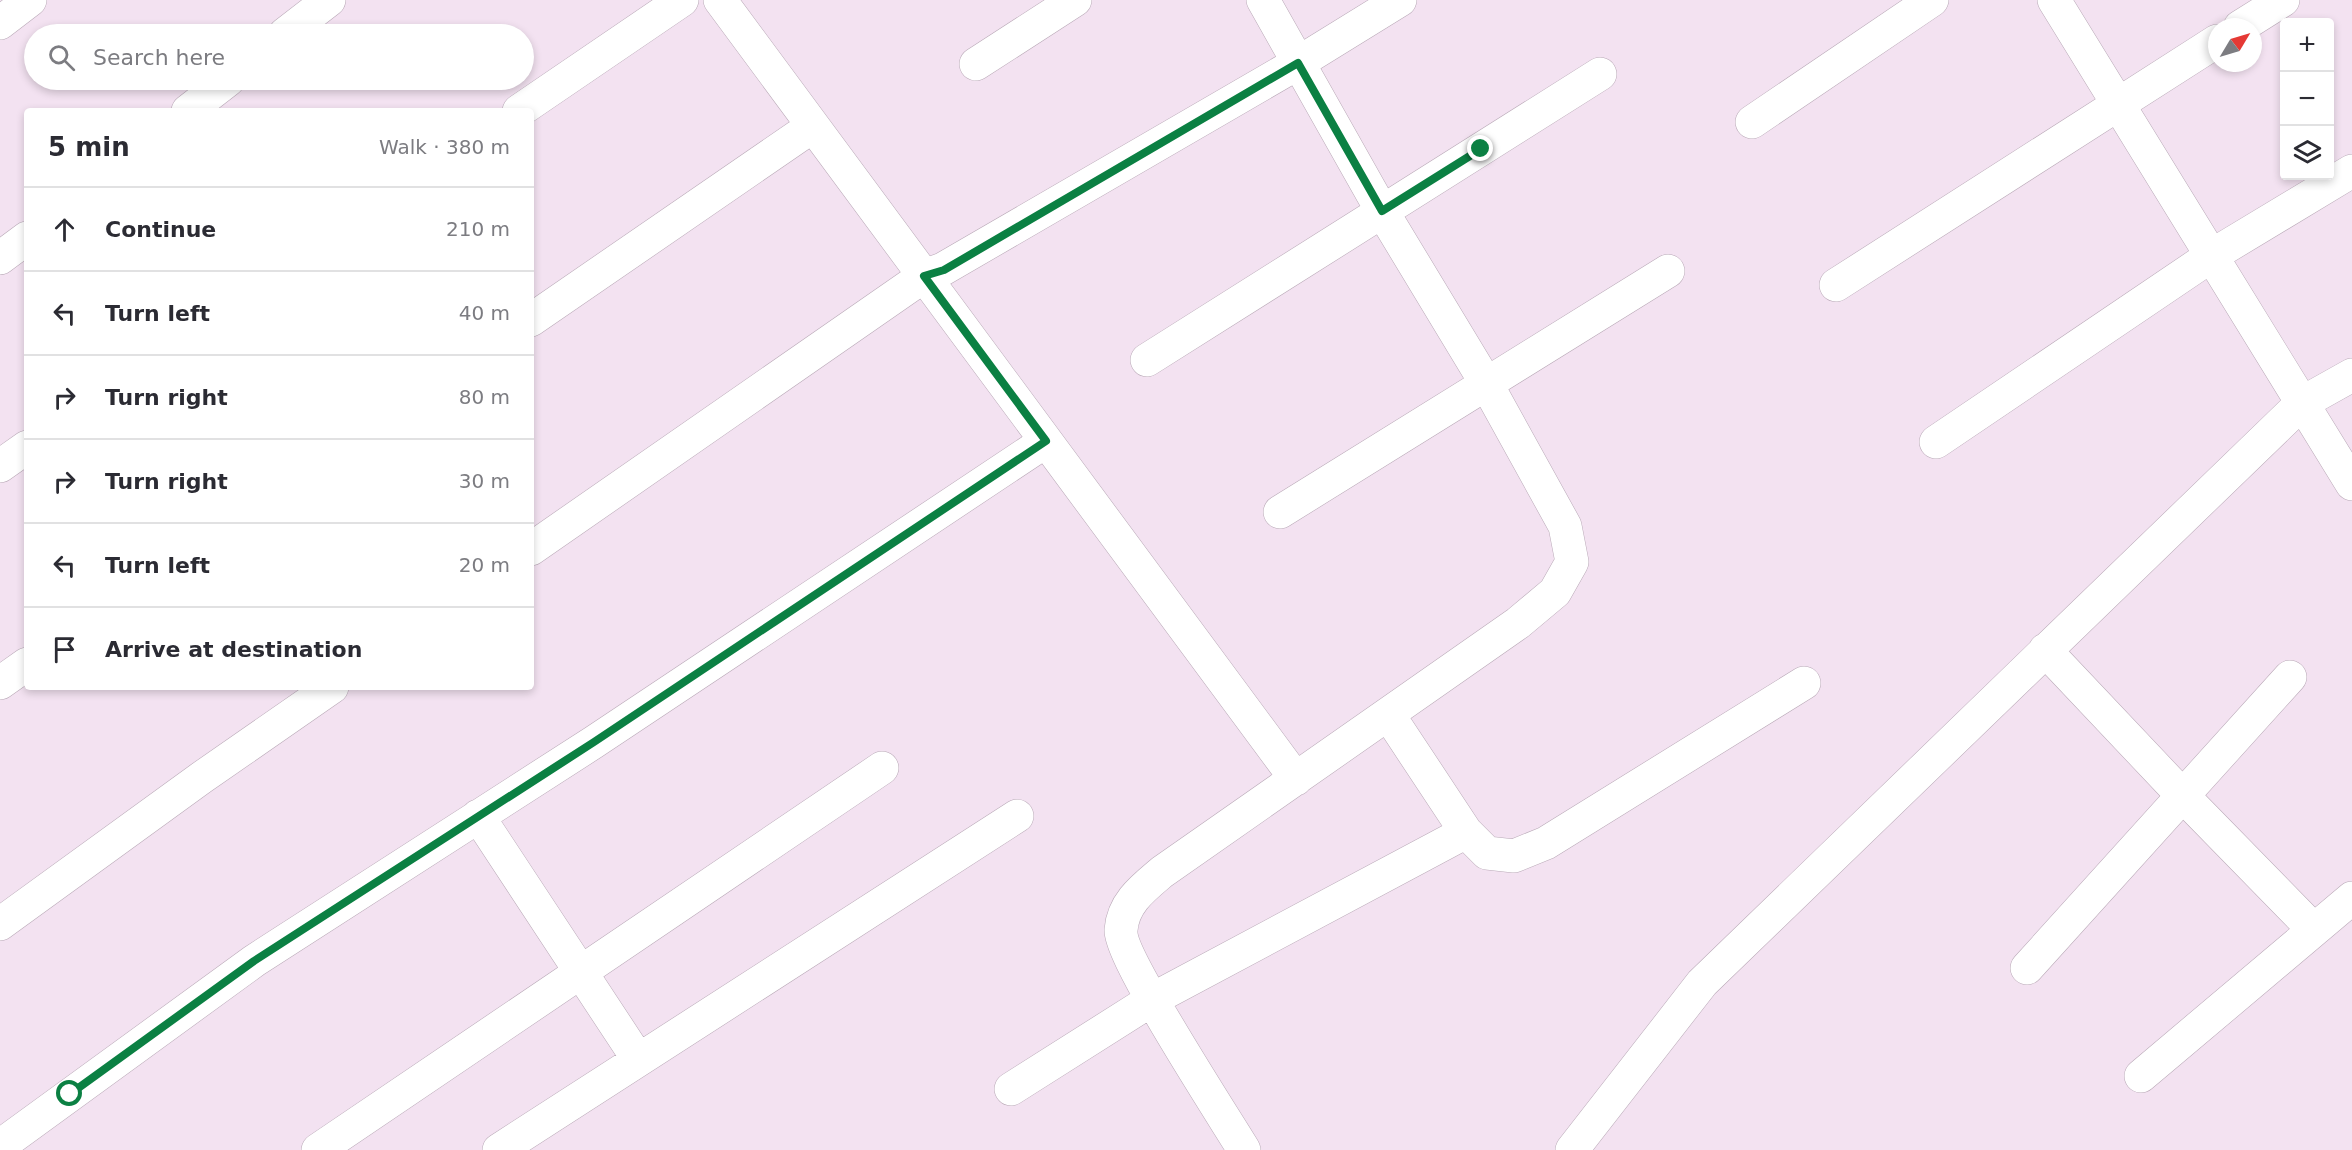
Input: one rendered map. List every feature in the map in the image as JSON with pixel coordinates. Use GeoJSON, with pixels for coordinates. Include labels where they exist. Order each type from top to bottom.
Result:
{"type":"FeatureCollection","features":[{"type":"Feature","properties":{"kind":"street"},"geometry":{"type":"LineString","coordinates":[[0,23],[30,0]]}},
{"type":"Feature","properties":{"kind":"street"},"geometry":{"type":"LineString","coordinates":[[298,24],[329,0]]}},
{"type":"Feature","properties":{"kind":"street"},"geometry":{"type":"LineString","coordinates":[[523,108],[682,0]]}},
{"type":"Feature","properties":{"kind":"street"},"geometry":{"type":"LineString","coordinates":[[720,0],[1296,779]]}},
{"type":"Feature","properties":{"kind":"street"},"geometry":{"type":"LineString","coordinates":[[976,64],[1075,0]]}},
{"type":"Feature","properties":{"kind":"street"},"geometry":{"type":"LineString","coordinates":[[1240,1149],[1137,972],[1121,931],[1132,898],[1162,872],[1518,623],[1555,592],[1572,562],[1564,526],[1486,383],[1382,211],[1263,0]]}},
{"type":"Feature","properties":{"kind":"street"},"geometry":{"type":"LineString","coordinates":[[534,547],[924,276],[944,270],[1298,63],[1400,0]]}},
{"type":"Feature","properties":{"kind":"street"},"geometry":{"type":"LineString","coordinates":[[1752,122],[1932,0]]}},
{"type":"Feature","properties":{"kind":"street"},"geometry":{"type":"LineString","coordinates":[[2054,0],[2352,484]]}},
{"type":"Feature","properties":{"kind":"street"},"geometry":{"type":"LineString","coordinates":[[2254,18],[2283,0]]}},
{"type":"Feature","properties":{"kind":"street"},"geometry":{"type":"LineString","coordinates":[[1836,285],[2208,47]]}},
{"type":"Feature","properties":{"kind":"street"},"geometry":{"type":"LineString","coordinates":[[1147,360],[1600,74]]}},
{"type":"Feature","properties":{"kind":"street"},"geometry":{"type":"LineString","coordinates":[[192,108],[215,90]]}},
{"type":"Feature","properties":{"kind":"street"},"geometry":{"type":"LineString","coordinates":[[534,318],[813,126]]}},
{"type":"Feature","properties":{"kind":"street"},"geometry":{"type":"LineString","coordinates":[[1936,442],[2211,256],[2352,171]]}},
{"type":"Feature","properties":{"kind":"street"},"geometry":{"type":"LineString","coordinates":[[0,258],[24,240]]}},
{"type":"Feature","properties":{"kind":"street"},"geometry":{"type":"LineString","coordinates":[[1280,512],[1668,271]]}},
{"type":"Feature","properties":{"kind":"street"},"geometry":{"type":"LineString","coordinates":[[1572,1150],[1702,983],[2302,403],[2352,375]]}},
{"type":"Feature","properties":{"kind":"street"},"geometry":{"type":"LineString","coordinates":[[0,1146],[244,968],[1046,441]]}},
{"type":"Feature","properties":{"kind":"street"},"geometry":{"type":"LineString","coordinates":[[0,466],[24,449]]}},
{"type":"Feature","properties":{"kind":"street"},"geometry":{"type":"LineString","coordinates":[[2045,650],[2314,930]]}},
{"type":"Feature","properties":{"kind":"street"},"geometry":{"type":"LineString","coordinates":[[0,683],[24,666]]}},
{"type":"Feature","properties":{"kind":"street"},"geometry":{"type":"LineString","coordinates":[[2027,968],[2290,677]]}},
{"type":"Feature","properties":{"kind":"street"},"geometry":{"type":"LineString","coordinates":[[1388,714],[1466,832],[1487,853],[1514,856],[1546,843],[1804,683]]}},
{"type":"Feature","properties":{"kind":"street"},"geometry":{"type":"LineString","coordinates":[[0,924],[201,778],[328,690]]}},
{"type":"Feature","properties":{"kind":"street"},"geometry":{"type":"LineString","coordinates":[[318,1150],[882,768]]}},
{"type":"Feature","properties":{"kind":"street"},"geometry":{"type":"LineString","coordinates":[[478,816],[638,1059]]}},
{"type":"Feature","properties":{"kind":"street"},"geometry":{"type":"LineString","coordinates":[[499,1150],[1017,816]]}},
{"type":"Feature","properties":{"kind":"street"},"geometry":{"type":"LineString","coordinates":[[1011,1089],[1153,999],[1466,832]]}},
{"type":"Feature","properties":{"kind":"street"},"geometry":{"type":"LineString","coordinates":[[2141,1076],[2352,898]]}},
{"type":"Feature","properties":{"kind":"route"},"geometry":{"type":"LineString","coordinates":[[70,1094],[254,961],[594,742],[1046,441],[924,276],[944,270],[1298,63],[1382,211],[1481,149]]}}]}
